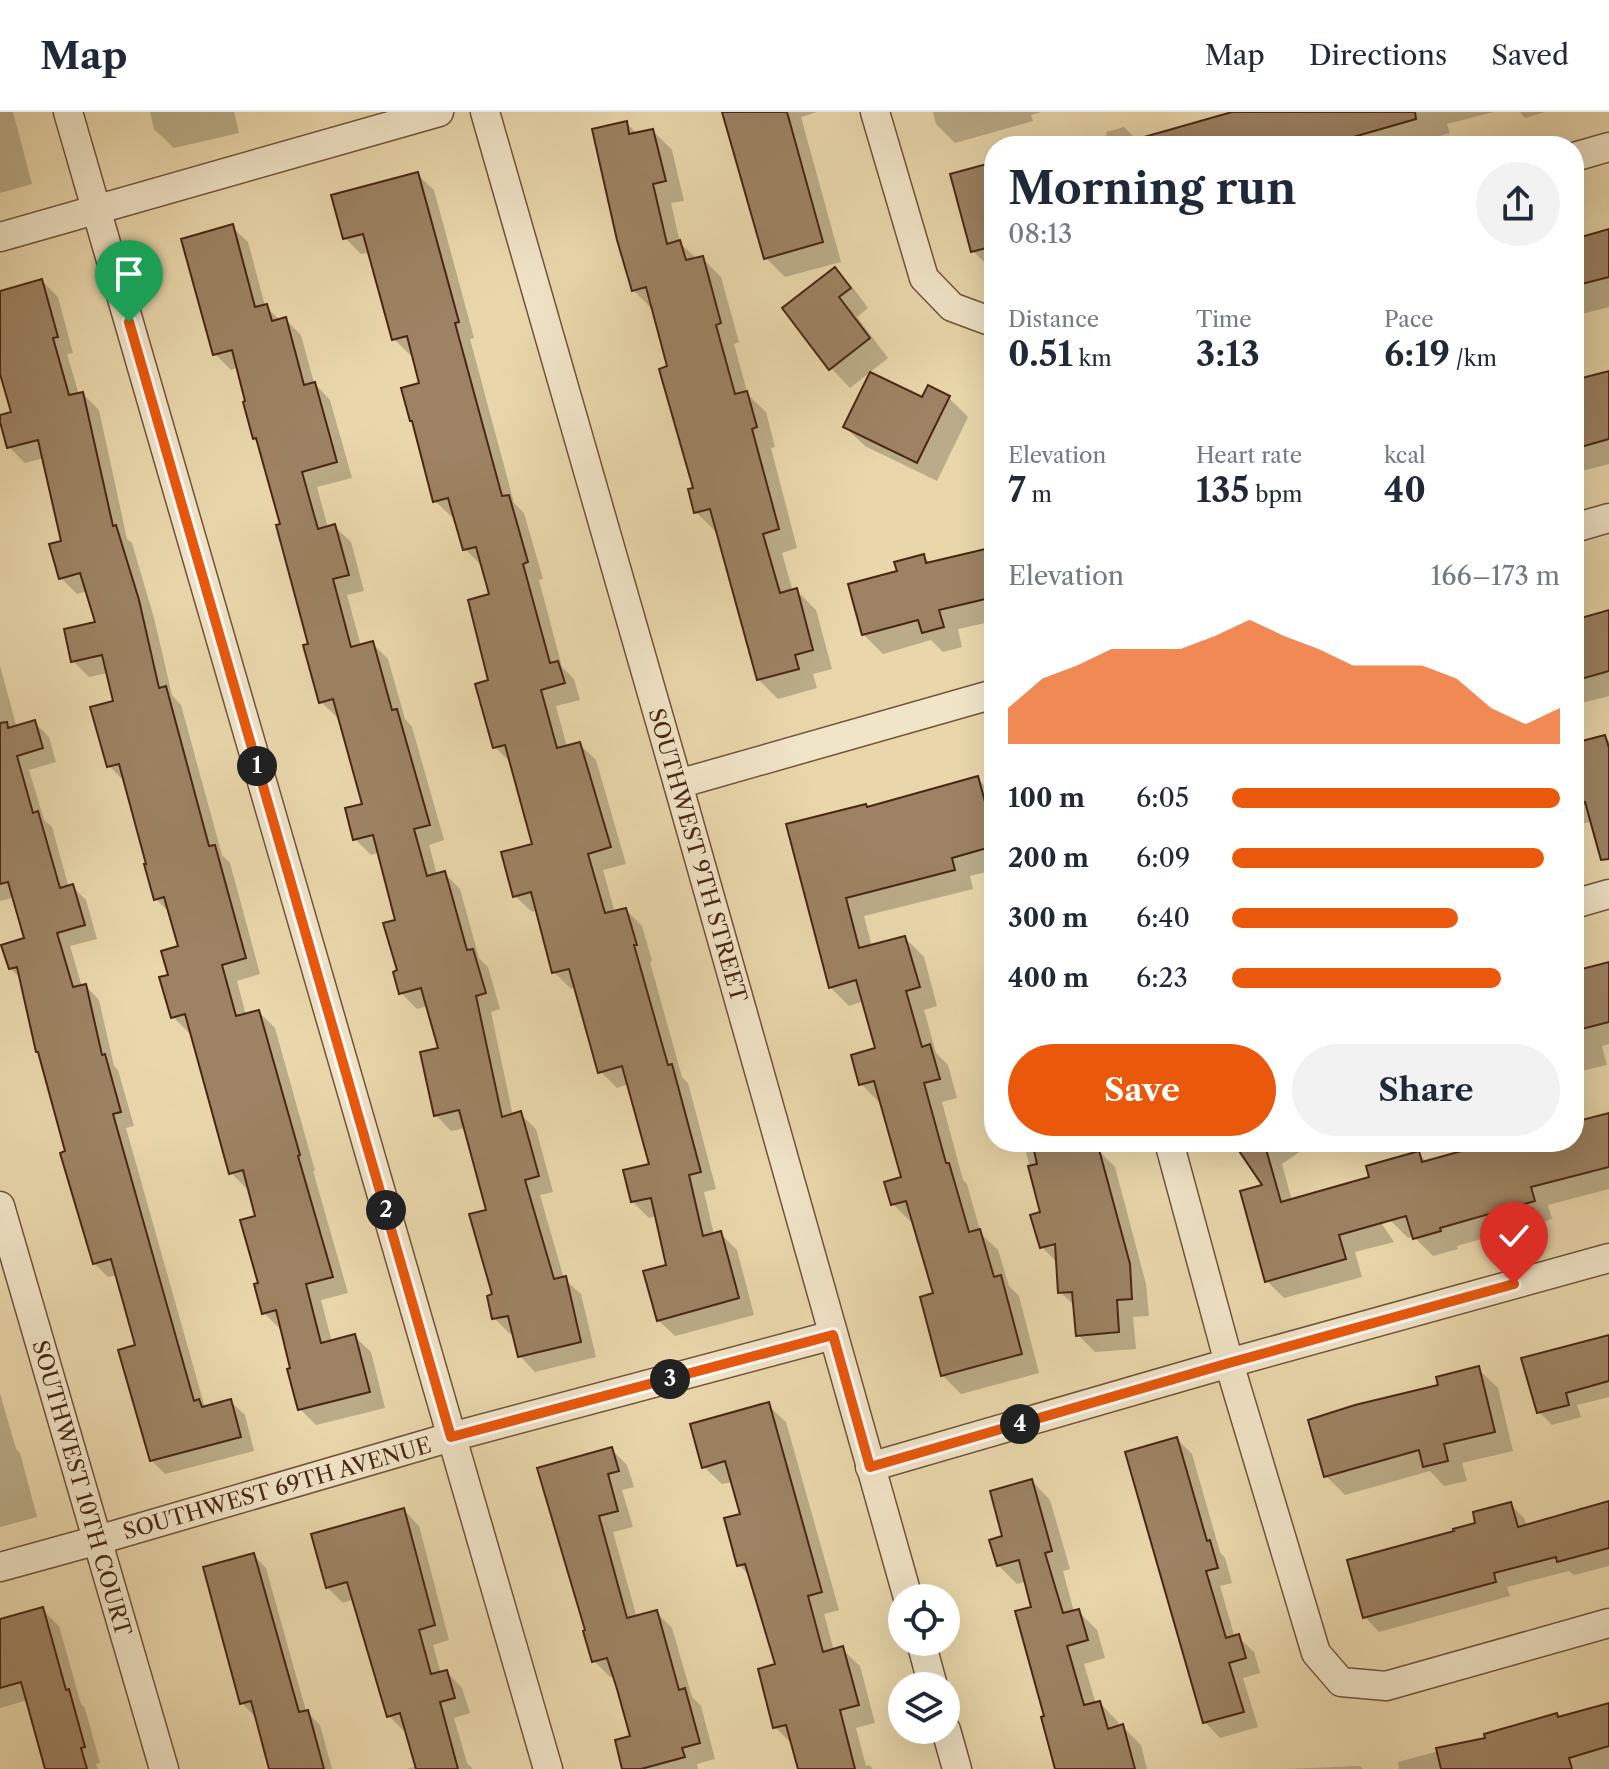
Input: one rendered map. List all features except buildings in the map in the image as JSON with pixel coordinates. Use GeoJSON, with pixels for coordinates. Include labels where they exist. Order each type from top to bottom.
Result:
{"type":"FeatureCollection","features":[{"type":"Feature","properties":{"kind":"street"},"geometry":{"type":"LineString","coordinates":[[68,112],[548,1769]]}},
{"type":"Feature","properties":{"kind":"street"},"geometry":{"type":"LineString","coordinates":[[0,237],[439,112]]}},
{"type":"Feature","properties":{"kind":"street","name":"SOUTHWEST 9TH STREET"},"geometry":{"type":"LineString","coordinates":[[485,112],[904,1584]]}},
{"type":"Feature","properties":{"kind":"street"},"geometry":{"type":"LineString","coordinates":[[875,112],[924,278],[952,307],[984,319]]}},
{"type":"Feature","properties":{"kind":"street"},"geometry":{"type":"LineString","coordinates":[[1584,154],[1609,147]]}},
{"type":"Feature","properties":{"kind":"street"},"geometry":{"type":"LineString","coordinates":[[1584,525],[1609,518]]}},
{"type":"Feature","properties":{"kind":"street"},"geometry":{"type":"LineString","coordinates":[[678,784],[984,697]]}},
{"type":"Feature","properties":{"kind":"street"},"geometry":{"type":"LineString","coordinates":[[1584,901],[1609,894]]}},
{"type":"Feature","properties":{"kind":"street"},"geometry":{"type":"LineString","coordinates":[[1172,1152],[1229,1363],[1316,1653],[1341,1682],[1386,1686],[1609,1623]]}},
{"type":"Feature","properties":{"kind":"street","name":"SOUTHWEST 10TH COURT"},"geometry":{"type":"LineString","coordinates":[[0,1206],[164,1769]]}},
{"type":"Feature","properties":{"kind":"street"},"geometry":{"type":"LineString","coordinates":[[870,1467],[1609,1258]]}},
{"type":"Feature","properties":{"kind":"street","name":"SOUTHWEST 69TH AVENUE"},"geometry":{"type":"LineString","coordinates":[[0,1567],[451,1437],[833,1335]]}},
{"type":"Feature","properties":{"kind":"street"},"geometry":{"type":"LineString","coordinates":[[950,1744],[957,1769]]}},
{"type":"Feature","properties":{"kind":"route"},"geometry":{"type":"LineString","coordinates":[[129,322],[451,1437],[833,1335],[870,1467],[1514,1284]]}}]}
